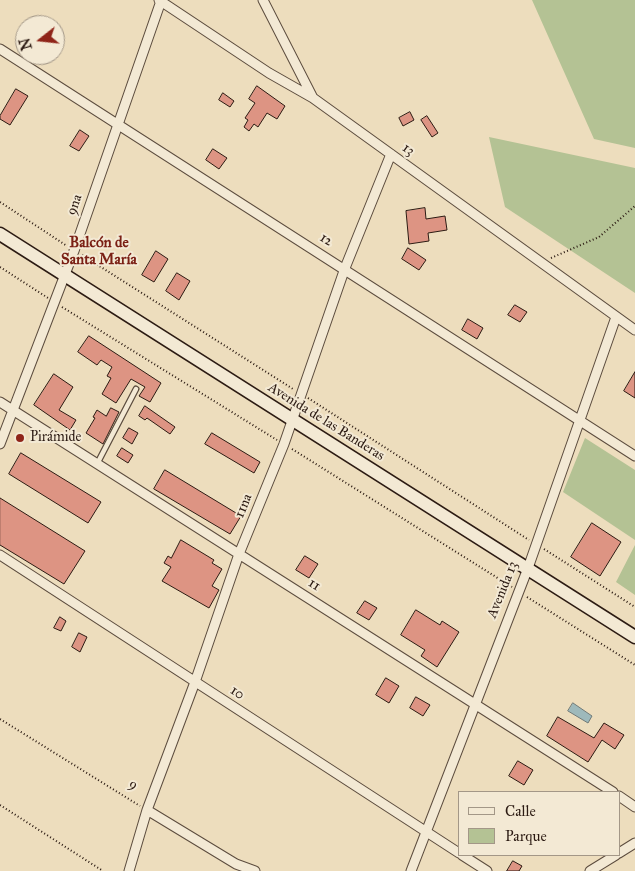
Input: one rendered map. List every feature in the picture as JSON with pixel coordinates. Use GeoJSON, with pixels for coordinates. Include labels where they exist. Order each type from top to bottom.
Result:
{"type":"FeatureCollection","features":[{"type":"Feature","properties":{"kind":"street"},"geometry":{"type":"LineString","coordinates":[[263,0],[313,98]]}},
{"type":"Feature","properties":{"kind":"street","name":"13"},"geometry":{"type":"LineString","coordinates":[[160,1],[269,73],[313,98],[635,330]]}},
{"type":"Feature","properties":{"kind":"street","name":"9na"},"geometry":{"type":"LineString","coordinates":[[0,444],[74,251],[160,1]]}},
{"type":"Feature","properties":{"kind":"street","name":"12"},"geometry":{"type":"LineString","coordinates":[[0,49],[345,268],[635,456]]}},
{"type":"Feature","properties":{"kind":"street","name":"11na"},"geometry":{"type":"LineString","coordinates":[[129,871],[147,810],[195,682],[239,554],[284,444],[345,268],[391,154]]}},
{"type":"Feature","properties":{"kind":"street","name":"Avenida de las Banderas"},"geometry":{"type":"LineString","coordinates":[[0,234],[635,637]]}},
{"type":"Feature","properties":{"kind":"street","name":"Avenida 13"},"geometry":{"type":"LineString","coordinates":[[411,871],[517,590],[528,568],[535,543],[616,317]]}},
{"type":"Feature","properties":{"kind":"street","name":"11"},"geometry":{"type":"LineString","coordinates":[[0,402],[611,791]]}},
{"type":"Feature","properties":{"kind":"street","name":"10"},"geometry":{"type":"LineString","coordinates":[[0,555],[458,853]]}},
{"type":"Feature","properties":{"kind":"street"},"geometry":{"type":"LineString","coordinates":[[620,797],[635,806]]}},
{"type":"Feature","properties":{"kind":"street"},"geometry":{"type":"LineString","coordinates":[[147,810],[236,864],[254,871]]}},
{"type":"Feature","properties":{"kind":"street"},"geometry":{"type":"LineString","coordinates":[[620,852],[635,843]]}},
{"type":"Feature","properties":{"kind":"street","name":"10"},"geometry":{"type":"LineString","coordinates":[[463,856],[487,871]]}},
{"type":"Feature","properties":{"kind":"street"},"geometry":{"type":"LineString","coordinates":[[590,871],[614,856]]}},
{"type":"Feature","properties":{"kind":"lane"},"geometry":{"type":"LineString","coordinates":[[98,464],[136,389]]}},
{"type":"Feature","properties":{"kind":"path"},"geometry":{"type":"LineString","coordinates":[[0,202],[74,251],[635,607]]}},
{"type":"Feature","properties":{"kind":"path"},"geometry":{"type":"LineString","coordinates":[[541,262],[599,237],[635,206]]}},
{"type":"Feature","properties":{"kind":"path"},"geometry":{"type":"LineString","coordinates":[[0,267],[635,665]]}},
{"type":"Feature","properties":{"kind":"path","name":"9"},"geometry":{"type":"LineString","coordinates":[[0,719],[147,810]]}},
{"type":"Feature","properties":{"kind":"path"},"geometry":{"type":"LineString","coordinates":[[0,805],[103,871]]}},
{"type":"Feature","properties":{"kind":"green space"},"geometry":{"type":"Polygon","coordinates":[[[532,0],[635,0],[635,148],[594,139],[532,0]]]}},
{"type":"Feature","properties":{"kind":"green space"},"geometry":{"type":"Polygon","coordinates":[[[489,137],[635,168],[635,293],[505,207],[489,137]]]}},
{"type":"Feature","properties":{"kind":"green space"},"geometry":{"type":"Polygon","coordinates":[[[585,438],[635,470],[635,540],[563,492],[585,438]]]}},
{"type":"Feature","properties":{"kind":"green space"},"geometry":{"type":"Polygon","coordinates":[[[635,545],[635,595],[616,582],[635,545]]]}},
{"type":"Feature","properties":{"kind":"water"},"geometry":{"type":"Polygon","coordinates":[[[573,703],[592,716],[588,723],[568,711],[573,703]]]}},
{"type":"Feature","properties":{"kind":"building"},"geometry":{"type":"Polygon","coordinates":[[[257,86],[285,106],[277,119],[267,113],[258,127],[254,124],[249,131],[244,127],[248,120],[245,118],[255,103],[249,99],[257,86]]]}},
{"type":"Feature","properties":{"kind":"building"},"geometry":{"type":"Polygon","coordinates":[[[16,89],[28,96],[10,125],[0,119],[0,116],[16,89]]]}},
{"type":"Feature","properties":{"kind":"building"},"geometry":{"type":"Polygon","coordinates":[[[223,93],[234,101],[230,107],[219,100],[223,93]]]}},
{"type":"Feature","properties":{"kind":"building"},"geometry":{"type":"Polygon","coordinates":[[[410,112],[414,120],[403,126],[399,118],[410,112]]]}},
{"type":"Feature","properties":{"kind":"building"},"geometry":{"type":"Polygon","coordinates":[[[427,116],[438,133],[432,137],[421,120],[427,116]]]}},
{"type":"Feature","properties":{"kind":"building"},"geometry":{"type":"Polygon","coordinates":[[[80,130],[89,136],[79,151],[70,146],[80,130]]]}},
{"type":"Feature","properties":{"kind":"building"},"geometry":{"type":"Polygon","coordinates":[[[213,149],[227,158],[219,169],[206,160],[213,149]]]}},
{"type":"Feature","properties":{"kind":"building"},"geometry":{"type":"Polygon","coordinates":[[[425,208],[426,219],[445,216],[447,230],[428,233],[429,241],[409,244],[406,211],[425,208]]]}},
{"type":"Feature","properties":{"kind":"building"},"geometry":{"type":"Polygon","coordinates":[[[408,248],[426,260],[419,270],[402,259],[408,248]]]}},
{"type":"Feature","properties":{"kind":"building"},"geometry":{"type":"Polygon","coordinates":[[[156,251],[168,259],[154,282],[142,275],[156,251]]]}},
{"type":"Feature","properties":{"kind":"building"},"geometry":{"type":"Polygon","coordinates":[[[177,273],[190,281],[179,300],[166,291],[177,273]]]}},
{"type":"Feature","properties":{"kind":"building"},"geometry":{"type":"Polygon","coordinates":[[[515,305],[527,312],[520,322],[508,315],[515,305]]]}},
{"type":"Feature","properties":{"kind":"building"},"geometry":{"type":"Polygon","coordinates":[[[468,319],[483,328],[477,339],[462,330],[468,319]]]}},
{"type":"Feature","properties":{"kind":"building"},"geometry":{"type":"Polygon","coordinates":[[[89,336],[161,383],[150,402],[139,396],[145,387],[131,379],[116,403],[102,394],[111,378],[107,376],[112,367],[101,360],[97,365],[78,352],[89,336]]]}},
{"type":"Feature","properties":{"kind":"building"},"geometry":{"type":"Polygon","coordinates":[[[635,372],[635,398],[624,391],[635,372]]]}},
{"type":"Feature","properties":{"kind":"building"},"geometry":{"type":"Polygon","coordinates":[[[54,374],[73,387],[59,410],[76,420],[70,430],[34,405],[54,374]]]}},
{"type":"Feature","properties":{"kind":"building"},"geometry":{"type":"Polygon","coordinates":[[[145,406],[175,427],[170,434],[147,418],[145,420],[139,416],[145,406]]]}},
{"type":"Feature","properties":{"kind":"building"},"geometry":{"type":"Polygon","coordinates":[[[111,408],[119,412],[103,444],[86,433],[95,418],[93,417],[97,410],[106,416],[111,408]]]}},
{"type":"Feature","properties":{"kind":"building"},"geometry":{"type":"Polygon","coordinates":[[[129,428],[138,433],[132,444],[123,438],[129,428]]]}},
{"type":"Feature","properties":{"kind":"building"},"geometry":{"type":"Polygon","coordinates":[[[212,433],[260,462],[254,473],[205,444],[212,433]]]}},
{"type":"Feature","properties":{"kind":"building"},"geometry":{"type":"Polygon","coordinates":[[[122,448],[133,455],[128,463],[117,456],[122,448]]]}},
{"type":"Feature","properties":{"kind":"building"},"geometry":{"type":"Polygon","coordinates":[[[21,453],[101,502],[88,523],[9,474],[21,453]]]}},
{"type":"Feature","properties":{"kind":"building"},"geometry":{"type":"Polygon","coordinates":[[[165,470],[241,516],[230,534],[154,489],[165,470]]]}},
{"type":"Feature","properties":{"kind":"building"},"geometry":{"type":"Polygon","coordinates":[[[0,498],[85,551],[64,584],[0,545],[0,498]]]}},
{"type":"Feature","properties":{"kind":"building"},"geometry":{"type":"Polygon","coordinates":[[[592,523],[621,542],[600,576],[571,557],[592,523]]]}},
{"type":"Feature","properties":{"kind":"building"},"geometry":{"type":"Polygon","coordinates":[[[181,540],[214,560],[212,563],[222,569],[212,586],[219,590],[209,608],[162,581],[171,567],[164,563],[168,556],[171,558],[181,540]]]}},
{"type":"Feature","properties":{"kind":"building"},"geometry":{"type":"Polygon","coordinates":[[[305,556],[318,564],[309,578],[296,570],[305,556]]]}},
{"type":"Feature","properties":{"kind":"building"},"geometry":{"type":"Polygon","coordinates":[[[365,601],[377,608],[369,620],[357,613],[365,601]]]}},
{"type":"Feature","properties":{"kind":"building"},"geometry":{"type":"Polygon","coordinates":[[[416,610],[440,625],[442,621],[459,632],[437,667],[421,656],[425,650],[401,635],[416,610]]]}},
{"type":"Feature","properties":{"kind":"building"},"geometry":{"type":"Polygon","coordinates":[[[60,617],[66,621],[61,631],[54,628],[60,617]]]}},
{"type":"Feature","properties":{"kind":"building"},"geometry":{"type":"Polygon","coordinates":[[[79,633],[87,637],[80,652],[72,647],[79,633]]]}},
{"type":"Feature","properties":{"kind":"building"},"geometry":{"type":"Polygon","coordinates":[[[386,678],[399,686],[389,703],[376,695],[386,678]]]}},
{"type":"Feature","properties":{"kind":"building"},"geometry":{"type":"Polygon","coordinates":[[[416,697],[430,705],[423,716],[410,708],[416,697]]]}},
{"type":"Feature","properties":{"kind":"building"},"geometry":{"type":"Polygon","coordinates":[[[558,717],[594,738],[604,723],[624,735],[615,749],[602,740],[588,762],[547,736],[558,717]]]}},
{"type":"Feature","properties":{"kind":"building"},"geometry":{"type":"Polygon","coordinates":[[[518,761],[533,770],[524,785],[509,776],[518,761]]]}},
{"type":"Feature","properties":{"kind":"building"},"geometry":{"type":"Polygon","coordinates":[[[513,861],[522,866],[519,871],[507,871],[513,861]]]}},
{"type":"Feature","properties":{"kind":"place","name":"Pirámide"},"geometry":{"type":"Point","coordinates":[20,438]}},
{"type":"Feature","properties":{"kind":"district","name":"Balcón de Santa María"},"geometry":{"type":"Point","coordinates":[99,252]}}]}
